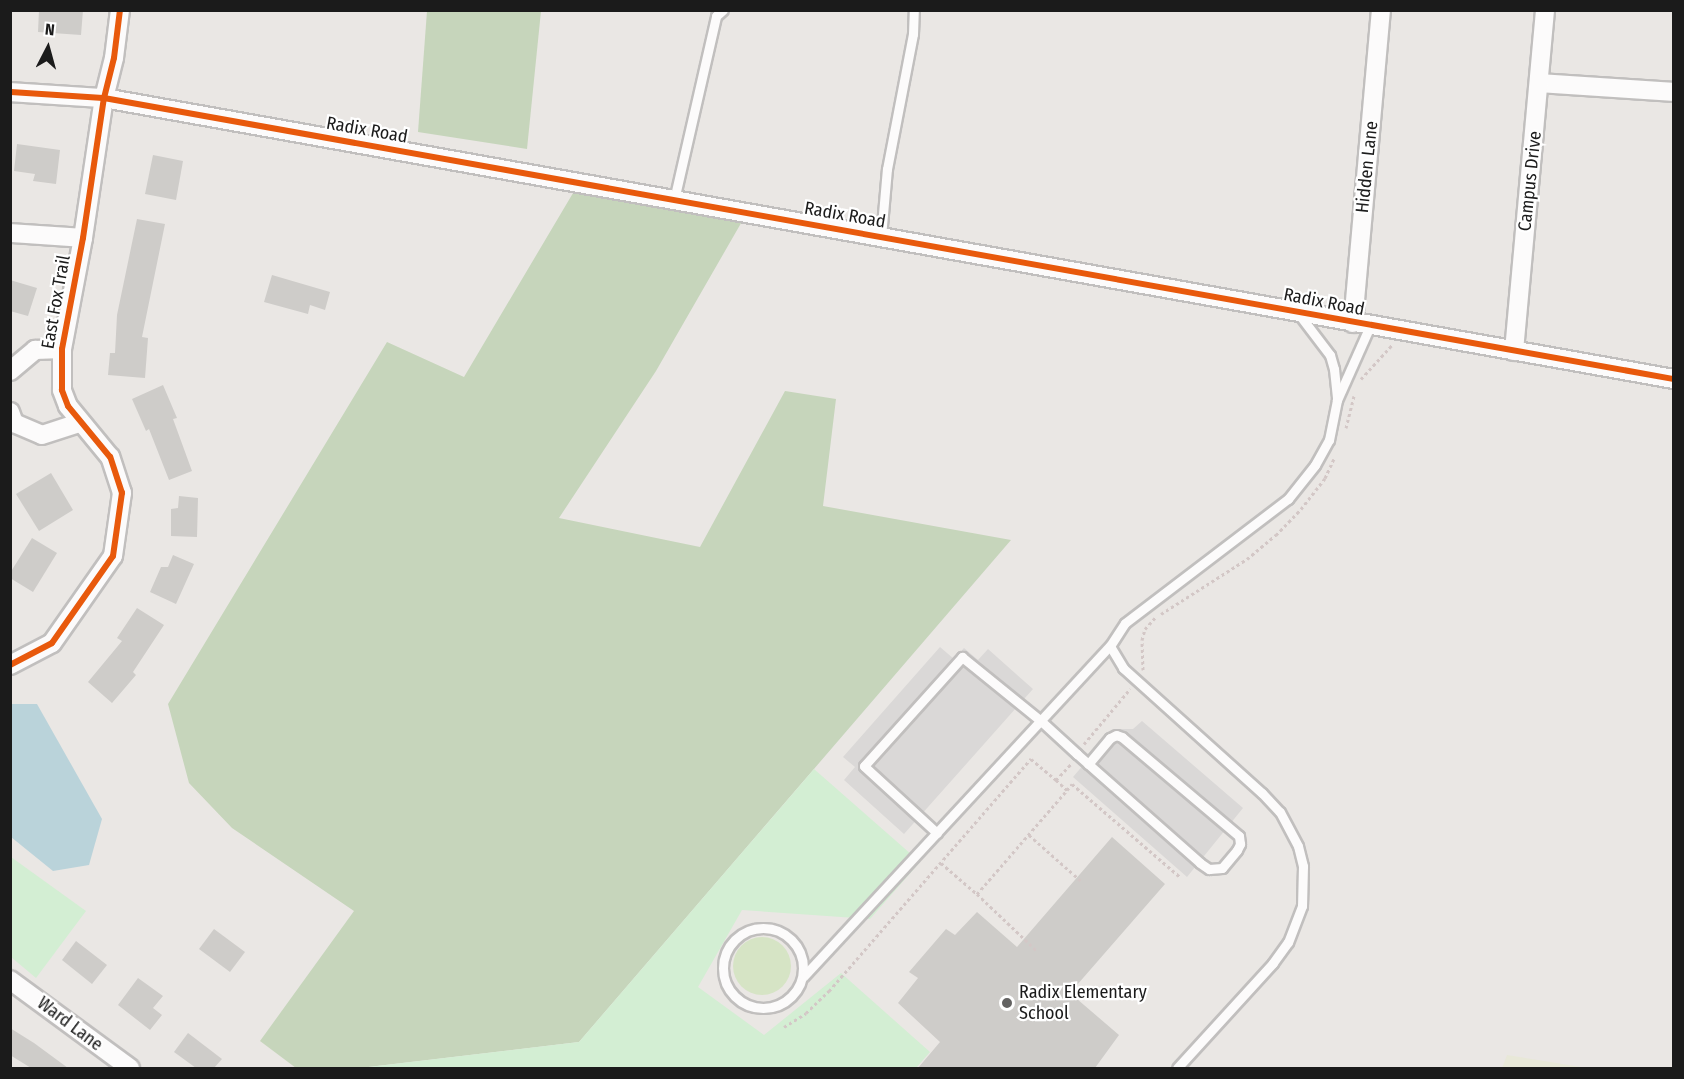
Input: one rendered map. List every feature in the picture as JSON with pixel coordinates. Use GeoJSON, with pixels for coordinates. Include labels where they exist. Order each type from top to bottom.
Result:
{"type":"FeatureCollection","features":[{"type":"Feature","properties":{"kind":"street","name":"East Fox Trail"},"geometry":{"type":"LineString","coordinates":[[10,665],[52,643],[113,556],[122,493],[110,457],[68,406],[62,390],[62,349],[83,238],[104,98],[114,58],[120,10]]}},
{"type":"Feature","properties":{"kind":"street","name":"Hidden Lane"},"geometry":{"type":"LineString","coordinates":[[1361,324],[1381,10]]}},
{"type":"Feature","properties":{"kind":"street","name":"Campus Drive"},"geometry":{"type":"LineString","coordinates":[[1514,351],[1545,10]]}},
{"type":"Feature","properties":{"kind":"street"},"geometry":{"type":"LineString","coordinates":[[1540,83],[1674,92]]}},
{"type":"Feature","properties":{"kind":"street","name":"Radix Road"},"geometry":{"type":"LineString","coordinates":[[10,92],[104,98],[1674,379]]}},
{"type":"Feature","properties":{"kind":"street"},"geometry":{"type":"LineString","coordinates":[[10,233],[83,238]]}},
{"type":"Feature","properties":{"kind":"street","name":"East Fox Trail"},"geometry":{"type":"LineString","coordinates":[[10,371],[35,350],[62,349]]}},
{"type":"Feature","properties":{"kind":"street"},"geometry":{"type":"LineString","coordinates":[[10,412],[14,423],[42,435],[80,423]]}},
{"type":"Feature","properties":{"kind":"street","name":"Ward Lane"},"geometry":{"type":"LineString","coordinates":[[10,980],[130,1068]]}},
{"type":"Feature","properties":{"kind":"lane"},"geometry":{"type":"LineString","coordinates":[[674,200],[716,16],[723,10]]}},
{"type":"Feature","properties":{"kind":"lane"},"geometry":{"type":"LineString","coordinates":[[881,237],[887,169],[913,34],[914,10]]}},
{"type":"Feature","properties":{"kind":"lane"},"geometry":{"type":"LineString","coordinates":[[1297,312],[1324,344],[1330,355],[1334,369],[1337,400]]}},
{"type":"Feature","properties":{"kind":"lane"},"geometry":{"type":"LineString","coordinates":[[804,976],[800,950],[785,933],[763,927],[741,933],[725,951],[722,974],[732,994],[752,1007],[775,1007],[794,994],[804,976],[1110,646],[1125,623],[1288,499],[1315,465],[1329,440],[1337,400],[1361,324]]}},
{"type":"Feature","properties":{"kind":"lane"},"geometry":{"type":"LineString","coordinates":[[1110,646],[1123,668],[1262,793],[1280,812],[1298,846],[1303,866],[1302,906],[1288,942],[1273,963],[1177,1068]]}},
{"type":"Feature","properties":{"kind":"lane"},"geometry":{"type":"LineString","coordinates":[[937,833],[864,766],[962,657],[1041,721],[1088,764],[1209,869],[1222,868],[1237,850],[1239,837],[1122,736],[1116,735],[1110,738],[1088,764]]}},
{"type":"Feature","properties":{"kind":"path"},"geometry":{"type":"LineString","coordinates":[[784,1027],[798,1020],[820,1001],[1031,759],[1067,789]]}},
{"type":"Feature","properties":{"kind":"path"},"geometry":{"type":"LineString","coordinates":[[1056,780],[1072,762]]}},
{"type":"Feature","properties":{"kind":"path"},"geometry":{"type":"LineString","coordinates":[[977,894],[1072,784],[1180,877]]}},
{"type":"Feature","properties":{"kind":"path"},"geometry":{"type":"LineString","coordinates":[[1029,835],[1081,881]]}},
{"type":"Feature","properties":{"kind":"path"},"geometry":{"type":"LineString","coordinates":[[941,862],[1037,951]]}},
{"type":"Feature","properties":{"kind":"green space"},"geometry":{"type":"Polygon","coordinates":[[[427,11],[541,11],[527,149],[418,132],[427,11]]]}},
{"type":"Feature","properties":{"kind":"green space"},"geometry":{"type":"Polygon","coordinates":[[[576,188],[744,218],[656,371],[559,518],[700,547],[785,391],[836,399],[823,506],[1011,540],[579,1042],[360,1068],[296,1068],[260,1041],[354,911],[232,828],[189,783],[168,704],[387,342],[464,377],[576,188]]]}},
{"type":"Feature","properties":{"kind":"green space"},"geometry":{"type":"Polygon","coordinates":[[[814,769],[920,862],[870,919],[742,910],[698,987],[764,1035],[841,973],[930,1052],[916,1068],[360,1068],[579,1042],[814,769]]]}},
{"type":"Feature","properties":{"kind":"green space"},"geometry":{"type":"Polygon","coordinates":[[[11,857],[86,911],[36,978],[11,957],[11,857]]]}},
{"type":"Feature","properties":{"kind":"green space"},"geometry":{"type":"Polygon","coordinates":[[[762,937],[773,939],[786,950],[791,966],[789,977],[778,990],[762,995],[751,993],[738,982],[733,966],[735,955],[746,942],[762,937]]]}},
{"type":"Feature","properties":{"kind":"green space"},"geometry":{"type":"Polygon","coordinates":[[[1507,1055],[1587,1068],[1502,1068],[1507,1055]]]}},
{"type":"Feature","properties":{"kind":"shaded area"},"geometry":{"type":"Polygon","coordinates":[[[940,647],[954,659],[964,648],[978,660],[988,649],[1033,689],[904,834],[844,780],[855,767],[843,757],[940,647]]]}},
{"type":"Feature","properties":{"kind":"shaded area"},"geometry":{"type":"Polygon","coordinates":[[[1142,721],[1243,808],[1187,877],[1073,777],[1114,729],[1133,729],[1142,721]]]}},
{"type":"Feature","properties":{"kind":"water"},"geometry":{"type":"Polygon","coordinates":[[[11,704],[37,704],[102,819],[89,865],[53,871],[11,837],[11,704]]]}},
{"type":"Feature","properties":{"kind":"building"},"geometry":{"type":"Polygon","coordinates":[[[39,10],[83,10],[81,35],[38,32],[39,10]]]}},
{"type":"Feature","properties":{"kind":"building"},"geometry":{"type":"Polygon","coordinates":[[[17,144],[60,150],[56,184],[33,181],[35,174],[14,171],[17,144]]]}},
{"type":"Feature","properties":{"kind":"building"},"geometry":{"type":"Polygon","coordinates":[[[153,155],[183,161],[176,200],[145,194],[153,155]]]}},
{"type":"Feature","properties":{"kind":"building"},"geometry":{"type":"Polygon","coordinates":[[[137,219],[165,224],[142,337],[148,338],[145,378],[108,375],[110,353],[115,353],[117,315],[137,219]]]}},
{"type":"Feature","properties":{"kind":"building"},"geometry":{"type":"Polygon","coordinates":[[[272,275],[330,292],[325,310],[310,305],[308,314],[264,302],[272,275]]]}},
{"type":"Feature","properties":{"kind":"building"},"geometry":{"type":"Polygon","coordinates":[[[10,280],[37,288],[28,316],[10,311],[10,280]]]}},
{"type":"Feature","properties":{"kind":"building"},"geometry":{"type":"Polygon","coordinates":[[[163,385],[177,418],[173,419],[192,471],[169,480],[149,429],[146,431],[132,399],[163,385]]]}},
{"type":"Feature","properties":{"kind":"building"},"geometry":{"type":"Polygon","coordinates":[[[51,473],[73,510],[39,531],[16,494],[51,473]]]}},
{"type":"Feature","properties":{"kind":"building"},"geometry":{"type":"Polygon","coordinates":[[[179,496],[198,498],[197,537],[171,536],[171,509],[178,508],[179,496]]]}},
{"type":"Feature","properties":{"kind":"building"},"geometry":{"type":"Polygon","coordinates":[[[32,538],[57,553],[33,592],[10,578],[10,573],[32,538]]]}},
{"type":"Feature","properties":{"kind":"building"},"geometry":{"type":"Polygon","coordinates":[[[173,555],[194,564],[176,604],[150,592],[161,567],[168,567],[173,555]]]}},
{"type":"Feature","properties":{"kind":"building"},"geometry":{"type":"Polygon","coordinates":[[[137,608],[164,625],[133,672],[136,675],[112,703],[88,682],[122,641],[117,638],[137,608]]]}},
{"type":"Feature","properties":{"kind":"building"},"geometry":{"type":"Polygon","coordinates":[[[1112,837],[1165,884],[1070,993],[1119,1035],[1095,1068],[918,1068],[940,1042],[898,1003],[918,978],[909,972],[946,929],[955,935],[977,912],[1017,947],[1112,837]]]}},
{"type":"Feature","properties":{"kind":"building"},"geometry":{"type":"Polygon","coordinates":[[[214,929],[245,952],[230,972],[199,949],[214,929]]]}},
{"type":"Feature","properties":{"kind":"building"},"geometry":{"type":"Polygon","coordinates":[[[76,941],[107,965],[92,984],[62,960],[76,941]]]}},
{"type":"Feature","properties":{"kind":"building"},"geometry":{"type":"Polygon","coordinates":[[[138,978],[163,996],[153,1008],[162,1015],[150,1030],[118,1005],[138,978]]]}},
{"type":"Feature","properties":{"kind":"building"},"geometry":{"type":"Polygon","coordinates":[[[10,1028],[68,1068],[31,1068],[10,1055],[10,1028]]]}},
{"type":"Feature","properties":{"kind":"building"},"geometry":{"type":"Polygon","coordinates":[[[188,1033],[222,1059],[214,1068],[196,1068],[174,1052],[188,1033]]]}},
{"type":"Feature","properties":{"kind":"cycle path"},"geometry":{"type":"LineString","coordinates":[[10,665],[52,643],[113,556],[122,493],[110,457],[68,406],[62,390],[62,349],[83,238],[104,98],[114,58],[120,10]]}},
{"type":"Feature","properties":{"kind":"cycle path"},"geometry":{"type":"LineString","coordinates":[[10,92],[104,98],[1674,379]]}},
{"type":"Feature","properties":{"kind":"place","name":"Radix Elementary School"},"geometry":{"type":"Point","coordinates":[1007,1003]}}]}
